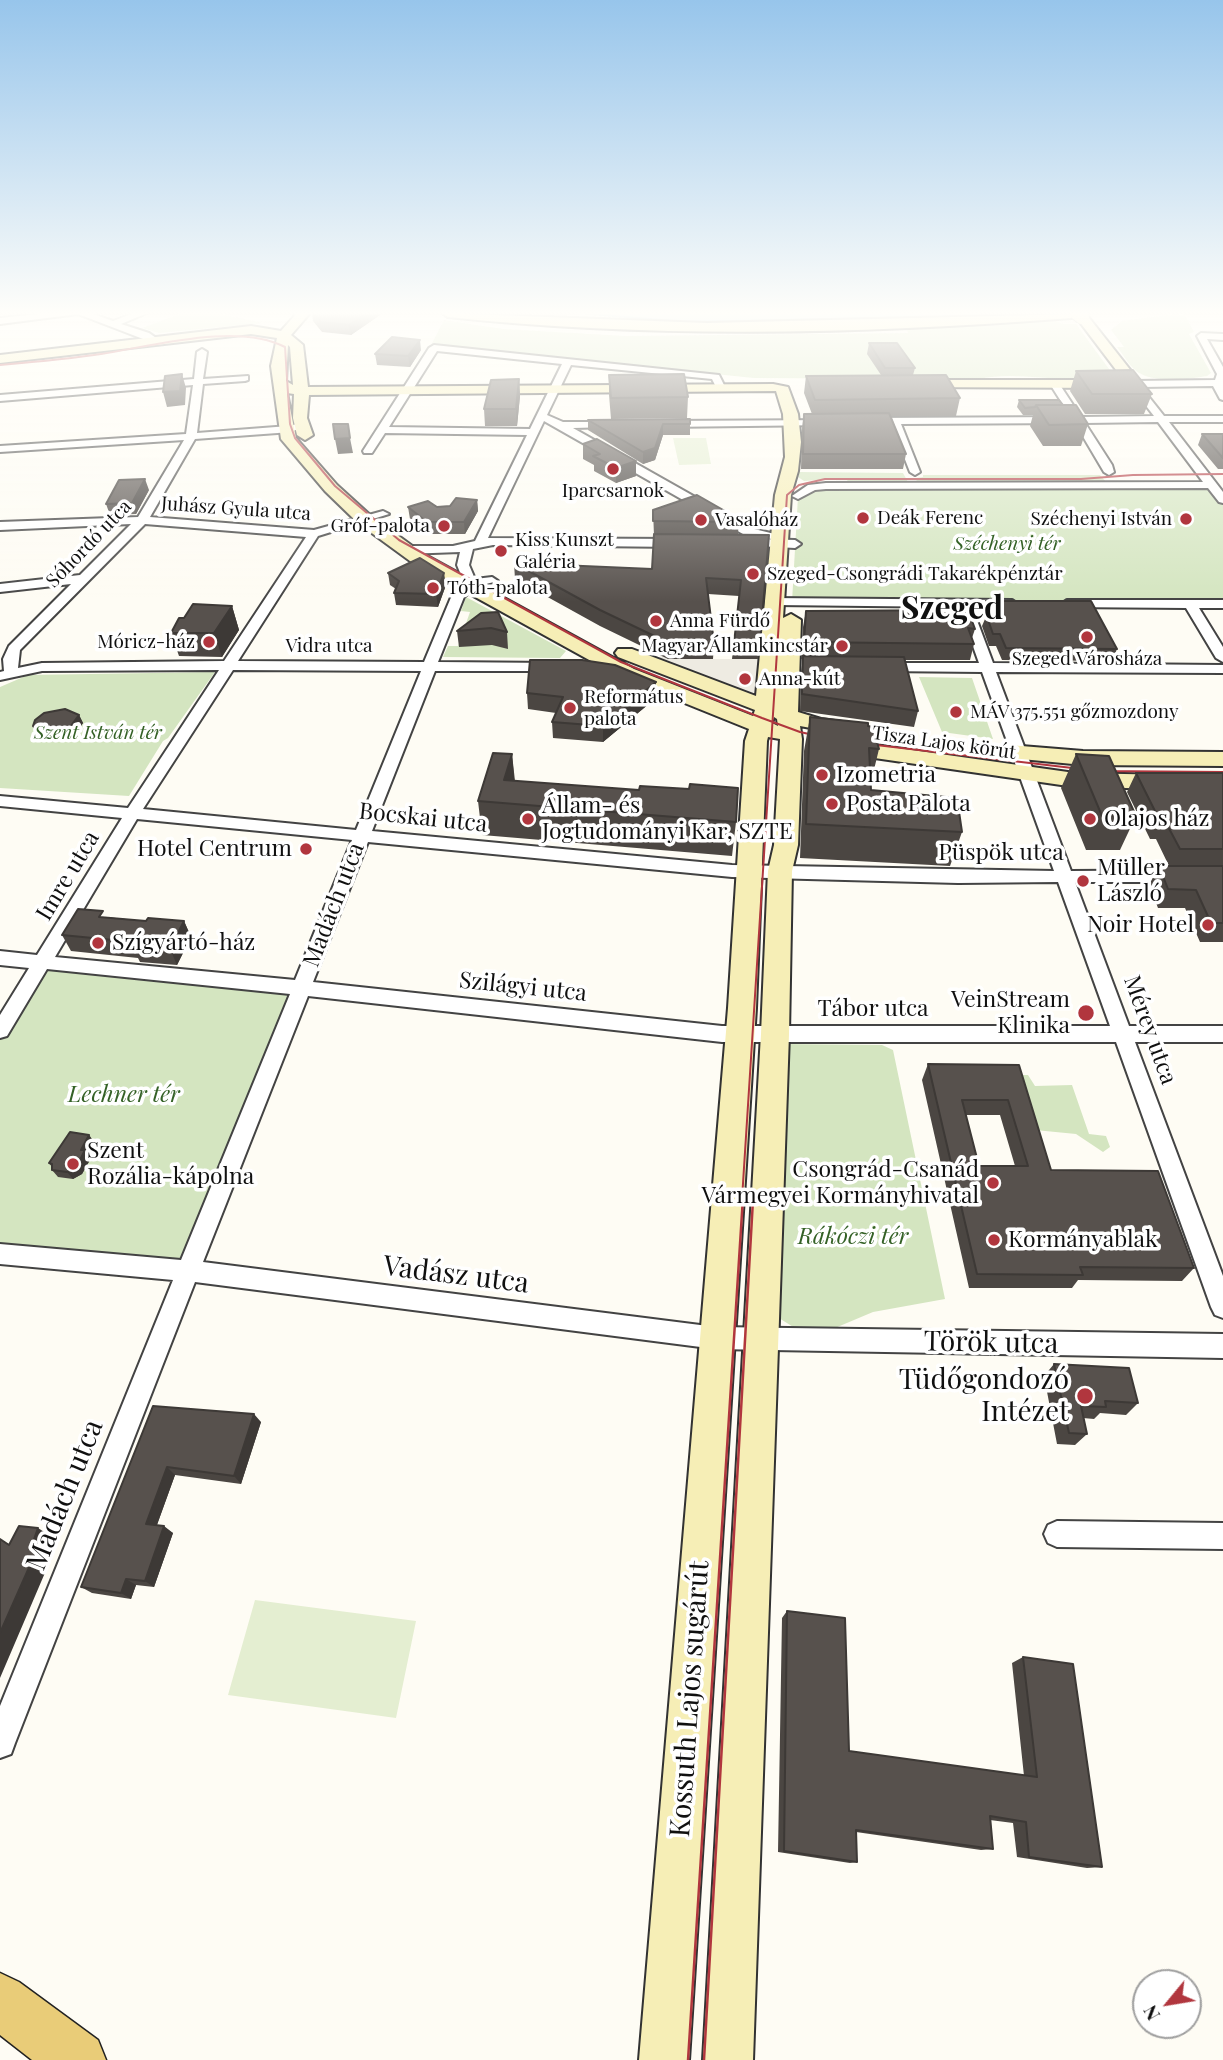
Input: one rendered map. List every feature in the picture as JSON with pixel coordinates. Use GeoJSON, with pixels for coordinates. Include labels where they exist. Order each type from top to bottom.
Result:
{"type":"FeatureCollection","features":[{"type":"Feature","properties":{"kind":"main road"},"geometry":{"type":"LineString","coordinates":[[0,2001],[78,2060]]}},
{"type":"Feature","properties":{"kind":"street","name":"Sóhordó utca"},"geometry":{"type":"LineString","coordinates":[[5,674],[14,649],[142,520],[191,436],[194,409]]}},
{"type":"Feature","properties":{"kind":"street","name":"Tisza Lajos körút"},"geometry":{"type":"LineString","coordinates":[[288,409],[293,427],[289,439],[331,488],[364,519],[405,550],[437,559],[470,552],[492,581],[635,657],[763,717]]}},
{"type":"Feature","properties":{"kind":"street"},"geometry":{"type":"LineString","coordinates":[[0,449],[293,427],[297,409]]}},
{"type":"Feature","properties":{"kind":"street"},"geometry":{"type":"LineString","coordinates":[[368,451],[395,409]]}},
{"type":"Feature","properties":{"kind":"street"},"geometry":{"type":"LineString","coordinates":[[471,585],[470,552],[546,409]]}},
{"type":"Feature","properties":{"kind":"street"},"geometry":{"type":"LineString","coordinates":[[789,665],[783,602],[787,540],[783,495],[792,478],[790,409]]}},
{"type":"Feature","properties":{"kind":"street"},"geometry":{"type":"LineString","coordinates":[[1072,409],[1109,472]]}},
{"type":"Feature","properties":{"kind":"street"},"geometry":{"type":"LineString","coordinates":[[1153,409],[1223,500]]}},
{"type":"Feature","properties":{"kind":"street"},"geometry":{"type":"LineString","coordinates":[[543,417],[747,531],[787,540]]}},
{"type":"Feature","properties":{"kind":"street"},"geometry":{"type":"LineString","coordinates":[[856,421],[1223,419]]}},
{"type":"Feature","properties":{"kind":"street"},"geometry":{"type":"LineString","coordinates":[[657,424],[843,421]]}},
{"type":"Feature","properties":{"kind":"street"},"geometry":{"type":"LineString","coordinates":[[895,421],[915,472]]}},
{"type":"Feature","properties":{"kind":"street"},"geometry":{"type":"LineString","coordinates":[[561,425],[622,424]]}},
{"type":"Feature","properties":{"kind":"street","name":"Tisza Lajos körút"},"geometry":{"type":"LineString","coordinates":[[293,427],[306,436],[346,484],[471,585],[611,665],[789,726],[827,745],[1024,763],[1095,782],[1223,783]]}},
{"type":"Feature","properties":{"kind":"street"},"geometry":{"type":"LineString","coordinates":[[381,430],[535,432]]}},
{"type":"Feature","properties":{"kind":"street"},"geometry":{"type":"LineString","coordinates":[[792,478],[797,486],[805,491],[1208,480],[1223,476]]}},
{"type":"Feature","properties":{"kind":"street"},"geometry":{"type":"LineString","coordinates":[[787,540],[805,491]]}},
{"type":"Feature","properties":{"kind":"street","name":"Juhász Gyula utca"},"geometry":{"type":"LineString","coordinates":[[0,526],[142,520],[314,534],[383,514]]}},
{"type":"Feature","properties":{"kind":"street"},"geometry":{"type":"LineString","coordinates":[[747,531],[747,540],[737,543],[787,540]]}},
{"type":"Feature","properties":{"kind":"street"},"geometry":{"type":"LineString","coordinates":[[0,801],[133,813],[314,534]]}},
{"type":"Feature","properties":{"kind":"street"},"geometry":{"type":"LineString","coordinates":[[470,552],[493,541],[696,543]]}},
{"type":"Feature","properties":{"kind":"street"},"geometry":{"type":"LineString","coordinates":[[0,588],[82,579]]}},
{"type":"Feature","properties":{"kind":"street"},"geometry":{"type":"LineString","coordinates":[[430,666],[458,595],[471,585],[492,581]]}},
{"type":"Feature","properties":{"kind":"street"},"geometry":{"type":"LineString","coordinates":[[783,602],[1027,604]]}},
{"type":"Feature","properties":{"kind":"street"},"geometry":{"type":"LineString","coordinates":[[964,603],[1024,763]]}},
{"type":"Feature","properties":{"kind":"street"},"geometry":{"type":"LineString","coordinates":[[1053,604],[1094,610],[1223,604]]}},
{"type":"Feature","properties":{"kind":"street"},"geometry":{"type":"LineString","coordinates":[[1190,604],[1223,658]]}},
{"type":"Feature","properties":{"kind":"street"},"geometry":{"type":"LineString","coordinates":[[1119,655],[1127,668]]}},
{"type":"Feature","properties":{"kind":"street"},"geometry":{"type":"LineString","coordinates":[[611,665],[635,657]]}},
{"type":"Feature","properties":{"kind":"street"},"geometry":{"type":"LineString","coordinates":[[5,674],[42,667],[228,665]]}},
{"type":"Feature","properties":{"kind":"street","name":"Vidra utca"},"geometry":{"type":"LineString","coordinates":[[228,665],[611,665]]}},
{"type":"Feature","properties":{"kind":"street","name":"Kossuth Lajos sugárút"},"geometry":{"type":"LineString","coordinates":[[728,2060],[759,1340],[757,1034],[765,871],[756,741],[763,717],[789,665]]}},
{"type":"Feature","properties":{"kind":"street","name":"Kossuth Lajos sugárút"},"geometry":{"type":"LineString","coordinates":[[765,871],[786,845],[789,665]]}},
{"type":"Feature","properties":{"kind":"street","name":"Madách utca"},"geometry":{"type":"LineString","coordinates":[[302,988],[360,835],[430,666]]}},
{"type":"Feature","properties":{"kind":"street"},"geometry":{"type":"LineString","coordinates":[[862,667],[1223,669]]}},
{"type":"Feature","properties":{"kind":"street","name":"Tisza Lajos körút"},"geometry":{"type":"LineString","coordinates":[[1024,763],[1083,758],[1223,759]]}},
{"type":"Feature","properties":{"kind":"street","name":"Mérey utca"},"geometry":{"type":"LineString","coordinates":[[1024,763],[1223,1307]]}},
{"type":"Feature","properties":{"kind":"street","name":"Bocskai utca"},"geometry":{"type":"LineString","coordinates":[[133,813],[765,871]]}},
{"type":"Feature","properties":{"kind":"street","name":"Imre utca"},"geometry":{"type":"LineString","coordinates":[[42,963],[133,813]]}},
{"type":"Feature","properties":{"kind":"street","name":"Püspök utca"},"geometry":{"type":"LineString","coordinates":[[765,871],[958,877],[1223,876]]}},
{"type":"Feature","properties":{"kind":"street"},"geometry":{"type":"LineString","coordinates":[[0,958],[302,988],[188,1271],[0,1254]]}},
{"type":"Feature","properties":{"kind":"street"},"geometry":{"type":"LineString","coordinates":[[0,1031],[42,963]]}},
{"type":"Feature","properties":{"kind":"street","name":"Szilágyi utca"},"geometry":{"type":"LineString","coordinates":[[302,988],[757,1034]]}},
{"type":"Feature","properties":{"kind":"street","name":"Kossuth Lajos sugárút"},"geometry":{"type":"LineString","coordinates":[[664,2060],[716,1338],[757,1034]]}},
{"type":"Feature","properties":{"kind":"street","name":"Tábor utca"},"geometry":{"type":"LineString","coordinates":[[757,1034],[1223,1034]]}},
{"type":"Feature","properties":{"kind":"street","name":"Madách utca"},"geometry":{"type":"LineString","coordinates":[[0,1743],[188,1271]]}},
{"type":"Feature","properties":{"kind":"street","name":"Vadász utca"},"geometry":{"type":"LineString","coordinates":[[188,1271],[716,1338]]}},
{"type":"Feature","properties":{"kind":"street"},"geometry":{"type":"LineString","coordinates":[[716,1338],[759,1340]]}},
{"type":"Feature","properties":{"kind":"street","name":"Török utca"},"geometry":{"type":"LineString","coordinates":[[759,1340],[1223,1346]]}},
{"type":"Feature","properties":{"kind":"street"},"geometry":{"type":"LineString","coordinates":[[1057,1534],[1223,1536]]}},
{"type":"Feature","properties":{"kind":"green space"},"geometry":{"type":"Polygon","coordinates":[[[673,438],[706,438],[711,464],[679,465],[673,438]]]}},
{"type":"Feature","properties":{"kind":"green space"},"geometry":{"type":"Polygon","coordinates":[[[799,472],[903,473],[908,482],[848,482],[846,478],[804,481],[798,477],[799,472]]]}},
{"type":"Feature","properties":{"kind":"green space"},"geometry":{"type":"Polygon","coordinates":[[[923,475],[1100,475],[1106,482],[917,483],[916,478],[923,475]]]}},
{"type":"Feature","properties":{"kind":"green space","name":"Széchenyi tér"},"geometry":{"type":"Polygon","coordinates":[[[1212,485],[1223,505],[1223,604],[792,602],[798,496],[808,489],[1212,485]]]}},
{"type":"Feature","properties":{"kind":"green space"},"geometry":{"type":"Polygon","coordinates":[[[466,597],[566,651],[560,658],[443,657],[448,646],[458,646],[470,612],[461,611],[466,597]]]}},
{"type":"Feature","properties":{"kind":"green space","name":"Szent István tér"},"geometry":{"type":"Polygon","coordinates":[[[215,672],[168,738],[163,741],[129,796],[0,788],[0,687],[28,675],[215,672]]]}},
{"type":"Feature","properties":{"kind":"green space"},"geometry":{"type":"Polygon","coordinates":[[[919,677],[972,678],[993,739],[942,732],[919,677]]]}},
{"type":"Feature","properties":{"kind":"green space","name":"Lechner tér"},"geometry":{"type":"Polygon","coordinates":[[[42,963],[302,988],[189,1271],[0,1254],[0,1031],[42,963]]]}},
{"type":"Feature","properties":{"kind":"green space","name":"Rákóczi tér"},"geometry":{"type":"Polygon","coordinates":[[[782,1044],[882,1045],[893,1050],[945,1299],[873,1312],[835,1328],[795,1328],[774,1315],[782,1044]]]}},
{"type":"Feature","properties":{"kind":"green space"},"geometry":{"type":"Polygon","coordinates":[[[1019,1075],[1028,1075],[1035,1086],[1072,1085],[1089,1134],[1106,1136],[1110,1147],[1103,1152],[1076,1134],[1035,1130],[1019,1075]]]}},
{"type":"Feature","properties":{"kind":"green space"},"geometry":{"type":"Polygon","coordinates":[[[255,1600],[416,1621],[396,1718],[228,1695],[255,1600]]]}},
{"type":"Feature","properties":{"kind":"shaded area","name":"Anna-kút"},"geometry":{"type":"Polygon","coordinates":[[[664,653],[672,659],[767,659],[763,701],[681,667],[656,661],[664,653]]]}},
{"type":"Feature","properties":{"kind":"building"},"geometry":{"type":"Polygon","coordinates":[[[1039,409],[1079,409],[1088,424],[1049,425],[1039,409]]]}},
{"type":"Feature","properties":{"kind":"building"},"geometry":{"type":"Polygon","coordinates":[[[889,413],[906,454],[803,454],[804,414],[889,413]]]}},
{"type":"Feature","properties":{"kind":"building"},"geometry":{"type":"Polygon","coordinates":[[[690,419],[690,424],[663,424],[655,448],[643,452],[588,420],[690,419]]]}},
{"type":"Feature","properties":{"kind":"building"},"geometry":{"type":"Polygon","coordinates":[[[333,424],[348,424],[350,438],[335,439],[333,424]]]}},
{"type":"Feature","properties":{"kind":"building"},"geometry":{"type":"Polygon","coordinates":[[[1202,434],[1223,434],[1223,458],[1202,434]]]}},
{"type":"Feature","properties":{"kind":"building"},"geometry":{"type":"Polygon","coordinates":[[[597,439],[636,461],[616,468],[593,456],[600,454],[583,444],[597,439]]]}},
{"type":"Feature","properties":{"kind":"building"},"geometry":{"type":"Polygon","coordinates":[[[145,479],[132,503],[106,504],[119,480],[145,479]]]}},
{"type":"Feature","properties":{"kind":"building"},"geometry":{"type":"Polygon","coordinates":[[[697,495],[739,519],[738,522],[653,521],[653,510],[697,495]]]}},
{"type":"Feature","properties":{"kind":"building"},"geometry":{"type":"Polygon","coordinates":[[[456,498],[477,500],[464,522],[427,522],[408,507],[428,501],[437,507],[450,506],[456,498]]]}},
{"type":"Feature","properties":{"kind":"building"},"geometry":{"type":"Polygon","coordinates":[[[654,534],[769,535],[760,643],[734,643],[741,580],[706,578],[714,643],[669,643],[600,610],[514,563],[652,569],[654,534]]]}},
{"type":"Feature","properties":{"kind":"building"},"geometry":{"type":"Polygon","coordinates":[[[420,558],[444,573],[436,594],[394,593],[399,581],[388,573],[420,558]]]}},
{"type":"Feature","properties":{"kind":"building"},"geometry":{"type":"Polygon","coordinates":[[[986,601],[1091,601],[1117,649],[1006,648],[1000,634],[993,634],[986,614],[990,612],[986,601]]]}},
{"type":"Feature","properties":{"kind":"building"},"geometry":{"type":"Polygon","coordinates":[[[193,604],[232,606],[214,633],[171,633],[179,618],[184,618],[193,604]]]}},
{"type":"Feature","properties":{"kind":"building"},"geometry":{"type":"Polygon","coordinates":[[[968,610],[975,629],[968,628],[974,644],[804,642],[806,611],[968,610]]]}},
{"type":"Feature","properties":{"kind":"building"},"geometry":{"type":"Polygon","coordinates":[[[498,612],[507,632],[491,628],[457,631],[481,613],[498,612]]]}},
{"type":"Feature","properties":{"kind":"building"},"geometry":{"type":"Polygon","coordinates":[[[803,656],[904,657],[918,711],[802,694],[803,656]]]}},
{"type":"Feature","properties":{"kind":"building"},"geometry":{"type":"Polygon","coordinates":[[[530,660],[582,660],[615,665],[656,682],[603,726],[552,722],[563,697],[527,693],[530,660]]]}},
{"type":"Feature","properties":{"kind":"building"},"geometry":{"type":"Polygon","coordinates":[[[65,709],[79,715],[70,727],[49,733],[38,731],[33,726],[35,720],[44,713],[65,709]]]}},
{"type":"Feature","properties":{"kind":"building"},"geometry":{"type":"Polygon","coordinates":[[[810,717],[868,723],[868,726],[873,727],[879,749],[869,748],[871,790],[957,798],[962,832],[806,824],[810,717]]]}},
{"type":"Feature","properties":{"kind":"building"},"geometry":{"type":"Polygon","coordinates":[[[493,753],[512,754],[504,780],[639,790],[640,786],[689,789],[690,784],[738,788],[736,822],[478,801],[493,753]]]}},
{"type":"Feature","properties":{"kind":"building"},"geometry":{"type":"Polygon","coordinates":[[[1076,754],[1109,756],[1136,816],[1102,816],[1076,754]]]}},
{"type":"Feature","properties":{"kind":"building"},"geometry":{"type":"Polygon","coordinates":[[[1136,773],[1223,773],[1223,849],[1180,849],[1165,821],[1160,821],[1136,773]]]}},
{"type":"Feature","properties":{"kind":"building"},"geometry":{"type":"Polygon","coordinates":[[[1159,866],[1223,866],[1223,923],[1211,923],[1196,890],[1168,889],[1159,866]]]}},
{"type":"Feature","properties":{"kind":"building"},"geometry":{"type":"Polygon","coordinates":[[[78,909],[103,911],[99,917],[184,921],[170,949],[132,946],[134,942],[62,935],[78,909]]]}},
{"type":"Feature","properties":{"kind":"building"},"geometry":{"type":"Polygon","coordinates":[[[928,1064],[1019,1065],[1051,1170],[1158,1171],[1194,1268],[1080,1267],[1083,1275],[977,1274],[928,1064]],[[962,1100],[979,1166],[1028,1166],[1008,1100],[962,1100]]]}},
{"type":"Feature","properties":{"kind":"building"},"geometry":{"type":"Polygon","coordinates":[[[70,1132],[89,1135],[81,1150],[85,1150],[77,1166],[67,1172],[52,1170],[52,1164],[49,1163],[70,1132]]]}},
{"type":"Feature","properties":{"kind":"building"},"geometry":{"type":"Polygon","coordinates":[[[1054,1364],[1129,1368],[1138,1403],[1105,1401],[1106,1407],[1081,1406],[1087,1434],[1069,1433],[1054,1364]]]}},
{"type":"Feature","properties":{"kind":"building"},"geometry":{"type":"Polygon","coordinates":[[[153,1406],[254,1414],[234,1476],[167,1467],[146,1524],[164,1526],[145,1581],[126,1579],[121,1593],[81,1587],[153,1406]]]}},
{"type":"Feature","properties":{"kind":"building"},"geometry":{"type":"Polygon","coordinates":[[[19,1526],[38,1528],[33,1542],[39,1545],[0,1633],[0,1539],[9,1545],[19,1526]]]}},
{"type":"Feature","properties":{"kind":"building"},"geometry":{"type":"Polygon","coordinates":[[[787,1611],[845,1618],[849,1751],[1037,1777],[1023,1657],[1073,1664],[1102,1867],[1029,1857],[1026,1822],[990,1816],[993,1849],[856,1830],[857,1862],[784,1851],[787,1611]]]}},
{"type":"Feature","properties":{"kind":"tram line"},"geometry":{"type":"LineString","coordinates":[[289,409],[295,438],[335,486],[399,540],[621,662],[772,722]]}},
{"type":"Feature","properties":{"kind":"tram line"},"geometry":{"type":"LineString","coordinates":[[772,722],[787,495],[799,485],[825,479],[1081,479],[1133,475],[1223,474]]}},
{"type":"Feature","properties":{"kind":"tram line"},"geometry":{"type":"LineString","coordinates":[[742,1199],[772,722]]}},
{"type":"Feature","properties":{"kind":"tram line"},"geometry":{"type":"LineString","coordinates":[[772,722],[827,738]]}},
{"type":"Feature","properties":{"kind":"tram line"},"geometry":{"type":"LineString","coordinates":[[859,743],[1098,771],[1223,772]]}},
{"type":"Feature","properties":{"kind":"tram line"},"geometry":{"type":"LineString","coordinates":[[688,2060],[743,1197]]}},
{"type":"Feature","properties":{"kind":"tram line"},"geometry":{"type":"LineString","coordinates":[[704,2060],[753,1200]]}},
{"type":"Feature","properties":{"kind":"place","name":"Iparcsarnok"},"geometry":{"type":"Point","coordinates":[613,469]}},
{"type":"Feature","properties":{"kind":"place","name":"Deák Ferenc"},"geometry":{"type":"Point","coordinates":[863,518]}},
{"type":"Feature","properties":{"kind":"place","name":"Széchenyi István"},"geometry":{"type":"Point","coordinates":[1186,519]}},
{"type":"Feature","properties":{"kind":"place","name":"Vasalóház"},"geometry":{"type":"Point","coordinates":[701,520]}},
{"type":"Feature","properties":{"kind":"place","name":"Gróf-palota"},"geometry":{"type":"Point","coordinates":[444,526]}},
{"type":"Feature","properties":{"kind":"place","name":"Kiss Kunszt Galéria"},"geometry":{"type":"Point","coordinates":[501,551]}},
{"type":"Feature","properties":{"kind":"place","name":"Szeged-Csongrádi Takarékpénztár"},"geometry":{"type":"Point","coordinates":[753,574]}},
{"type":"Feature","properties":{"kind":"place","name":"Tóth-palota"},"geometry":{"type":"Point","coordinates":[433,588]}},
{"type":"Feature","properties":{"kind":"place","name":"Anna Fürdő"},"geometry":{"type":"Point","coordinates":[656,621]}},
{"type":"Feature","properties":{"kind":"place","name":"Szeged Városháza"},"geometry":{"type":"Point","coordinates":[1087,637]}},
{"type":"Feature","properties":{"kind":"place","name":"Móricz-ház"},"geometry":{"type":"Point","coordinates":[209,642]}},
{"type":"Feature","properties":{"kind":"place","name":"Magyar Államkincstár"},"geometry":{"type":"Point","coordinates":[842,646]}},
{"type":"Feature","properties":{"kind":"place","name":"Anna-kút"},"geometry":{"type":"Point","coordinates":[745,679]}},
{"type":"Feature","properties":{"kind":"place","name":"Református palota"},"geometry":{"type":"Point","coordinates":[570,708]}},
{"type":"Feature","properties":{"kind":"place","name":"MÁV 375.551 gőzmozdony"},"geometry":{"type":"Point","coordinates":[956,712]}},
{"type":"Feature","properties":{"kind":"place","name":"Izometria"},"geometry":{"type":"Point","coordinates":[822,775]}},
{"type":"Feature","properties":{"kind":"place","name":"Posta Palota"},"geometry":{"type":"Point","coordinates":[832,804]}},
{"type":"Feature","properties":{"kind":"place","name":"Állam- és Jogtudományi Kar, SZTE"},"geometry":{"type":"Point","coordinates":[528,819]}},
{"type":"Feature","properties":{"kind":"place","name":"Olajos ház"},"geometry":{"type":"Point","coordinates":[1090,819]}},
{"type":"Feature","properties":{"kind":"place","name":"Hotel Centrum"},"geometry":{"type":"Point","coordinates":[306,849]}},
{"type":"Feature","properties":{"kind":"place","name":"Müller László"},"geometry":{"type":"Point","coordinates":[1083,881]}},
{"type":"Feature","properties":{"kind":"place","name":"Noir Hotel"},"geometry":{"type":"Point","coordinates":[1208,925]}},
{"type":"Feature","properties":{"kind":"place","name":"Szígyártó-ház"},"geometry":{"type":"Point","coordinates":[98,943]}},
{"type":"Feature","properties":{"kind":"place","name":"VeinStream Klinika"},"geometry":{"type":"Point","coordinates":[1086,1013]}},
{"type":"Feature","properties":{"kind":"place","name":"Szent Rozália-kápolna"},"geometry":{"type":"Point","coordinates":[73,1164]}},
{"type":"Feature","properties":{"kind":"place","name":"Csongrád-Csanád Vármegyei Kormányhivatal"},"geometry":{"type":"Point","coordinates":[993,1183]}},
{"type":"Feature","properties":{"kind":"place","name":"Kormányablak"},"geometry":{"type":"Point","coordinates":[994,1240]}},
{"type":"Feature","properties":{"kind":"place","name":"Tüdőgondozó Intézet"},"geometry":{"type":"Point","coordinates":[1085,1396]}},
{"type":"Feature","properties":{"kind":"district","name":"Szeged"},"geometry":{"type":"Point","coordinates":[952,609]}}]}
